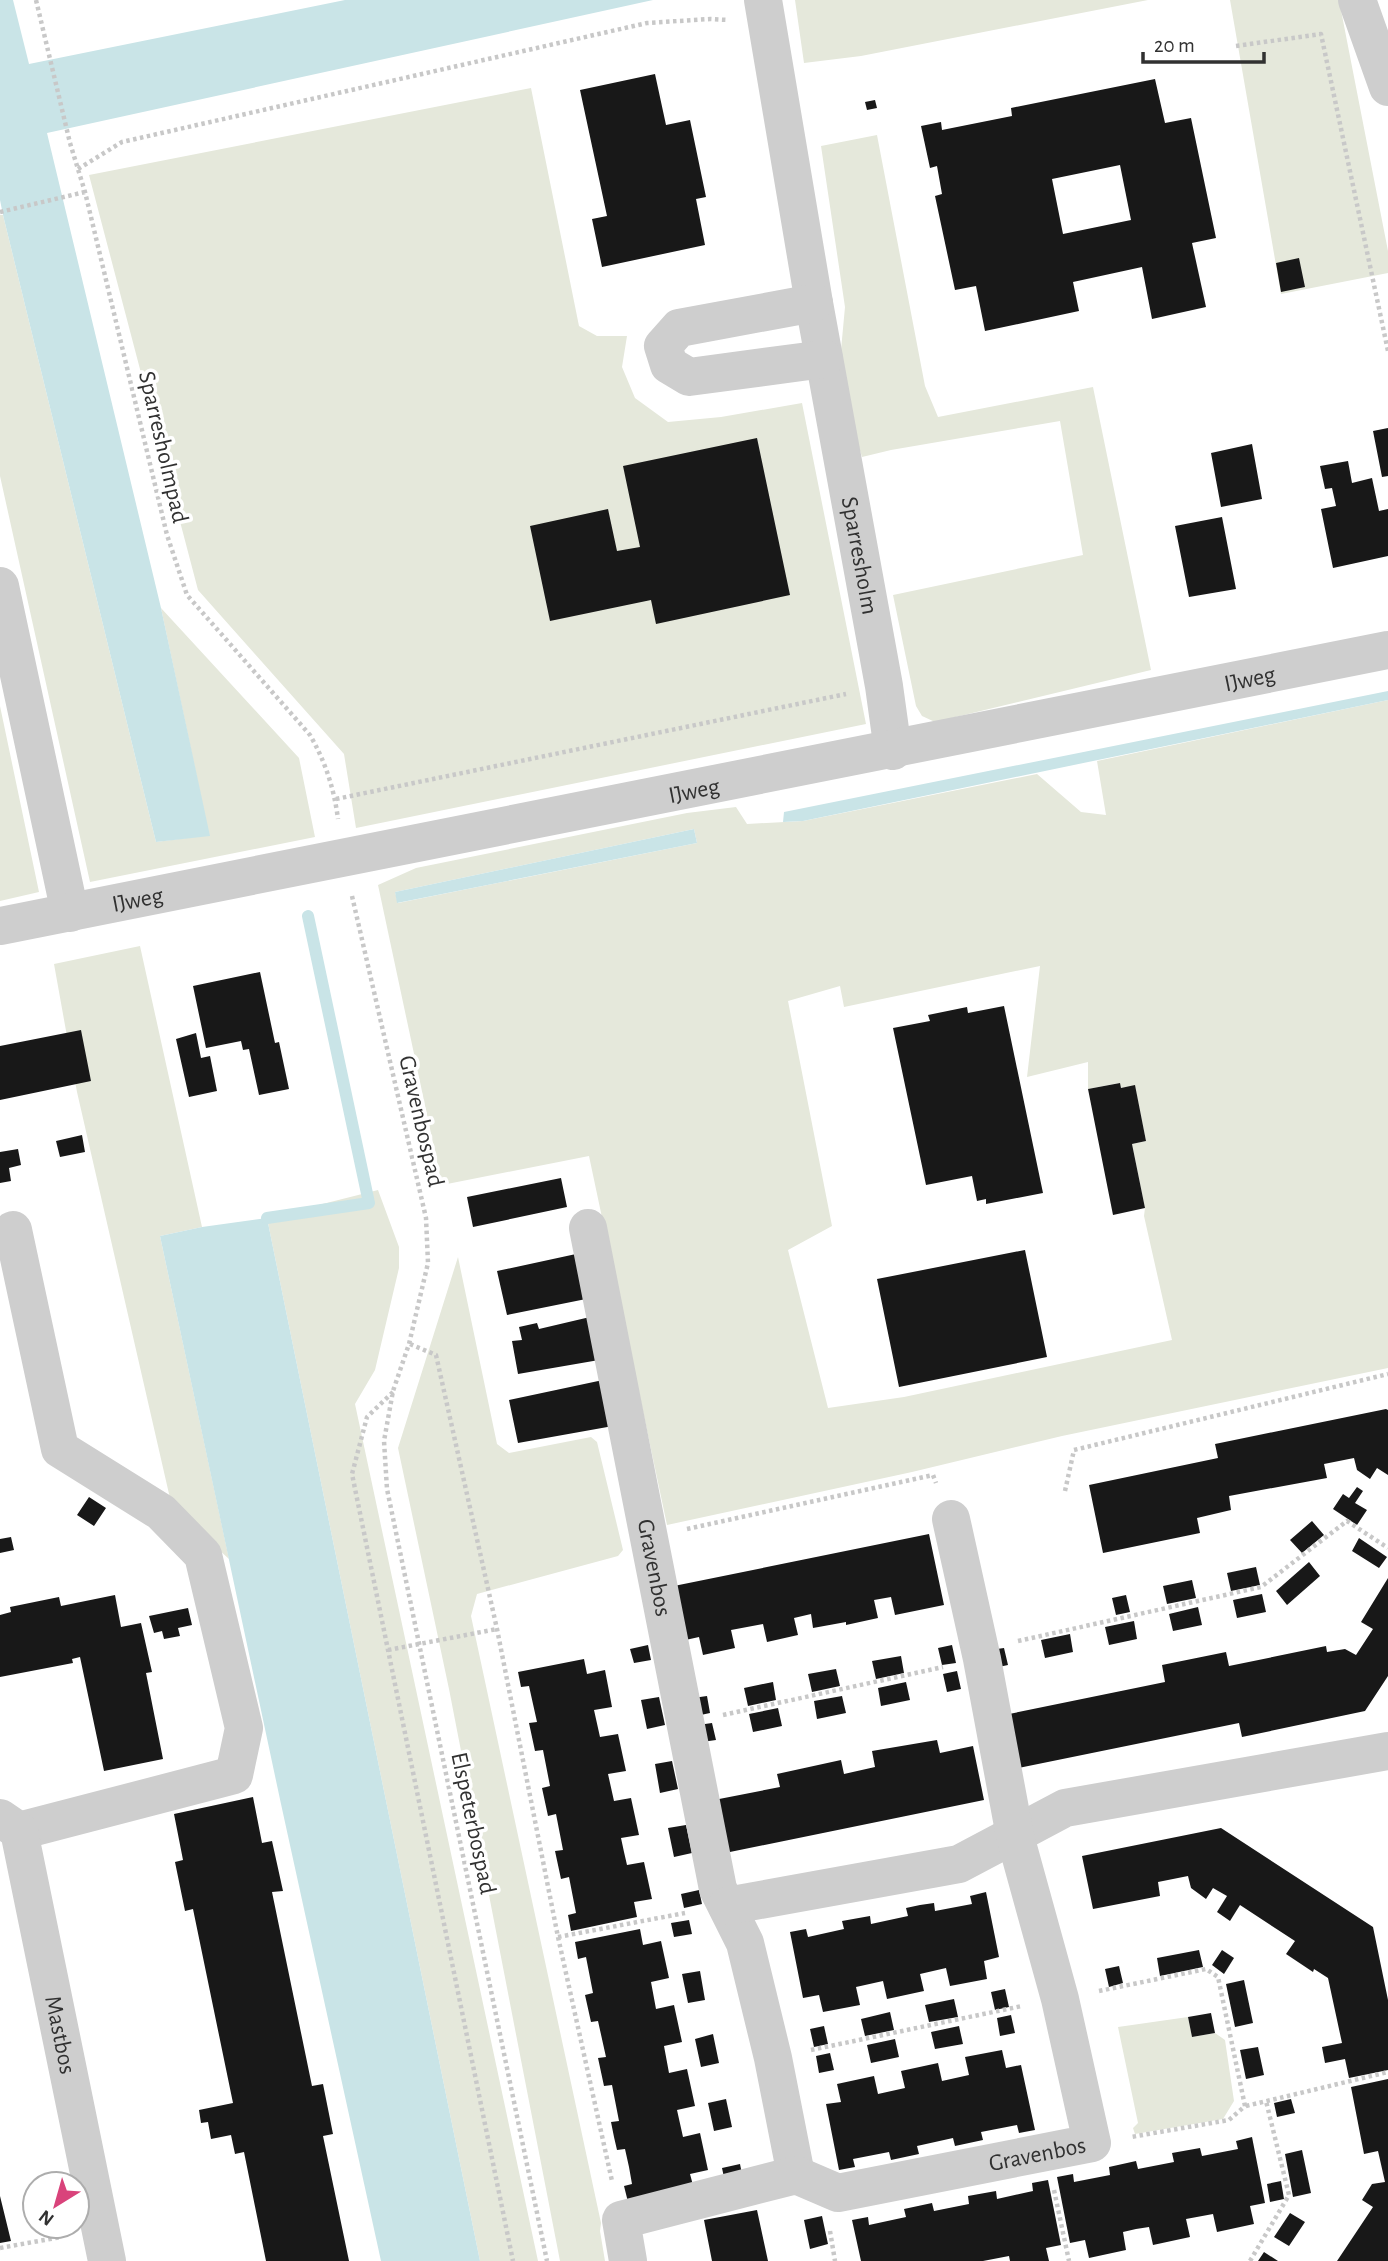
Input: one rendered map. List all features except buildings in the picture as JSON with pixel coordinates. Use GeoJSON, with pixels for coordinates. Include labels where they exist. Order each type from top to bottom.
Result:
{"type":"FeatureCollection","features":[{"type":"Feature","properties":{"kind":"street"},"geometry":{"type":"LineString","coordinates":[[1357,0],[1388,88]]}},
{"type":"Feature","properties":{"kind":"street","name":"Sparresholm"},"geometry":{"type":"LineString","coordinates":[[765,11],[814,303],[884,686],[893,751]]}},
{"type":"Feature","properties":{"kind":"street"},"geometry":{"type":"LineString","coordinates":[[814,303],[679,328],[663,346],[669,365],[689,377],[824,359]]}},
{"type":"Feature","properties":{"kind":"street"},"geometry":{"type":"LineString","coordinates":[[0,586],[70,913]]}},
{"type":"Feature","properties":{"kind":"street","name":"IJweg"},"geometry":{"type":"LineString","coordinates":[[0,926],[205,888],[1388,650]]}},
{"type":"Feature","properties":{"kind":"street","name":"Gravenbos"},"geometry":{"type":"LineString","coordinates":[[588,1228],[718,1889],[746,1943],[773,2058],[796,2175],[838,2193],[1093,2143],[1060,1999],[1015,1836],[981,1654],[950,1519]]}},
{"type":"Feature","properties":{"kind":"street"},"geometry":{"type":"LineString","coordinates":[[10,1825],[234,1775],[244,1728],[203,1555],[161,1512],[60,1450],[13,1230]]}},
{"type":"Feature","properties":{"kind":"street"},"geometry":{"type":"LineString","coordinates":[[727,1906],[959,1864],[1065,1808],[1388,1751]]}},
{"type":"Feature","properties":{"kind":"street","name":"Mastbos"},"geometry":{"type":"LineString","coordinates":[[10,1825],[104,2245]]}},
{"type":"Feature","properties":{"kind":"street"},"geometry":{"type":"LineString","coordinates":[[628,2261],[621,2220],[796,2175]]}},
{"type":"Feature","properties":{"kind":"path","name":"Sparresholmpad"},"geometry":{"type":"LineString","coordinates":[[36,0],[167,535],[187,594],[310,734],[323,757],[336,799],[343,859]]}},
{"type":"Feature","properties":{"kind":"path"},"geometry":{"type":"LineString","coordinates":[[78,169],[122,142],[647,23],[710,19],[765,11]]}},
{"type":"Feature","properties":{"kind":"path"},"geometry":{"type":"LineString","coordinates":[[1236,46],[1321,34],[1388,351]]}},
{"type":"Feature","properties":{"kind":"path"},"geometry":{"type":"LineString","coordinates":[[0,212],[85,192]]}},
{"type":"Feature","properties":{"kind":"path"},"geometry":{"type":"LineString","coordinates":[[336,799],[884,686]]}},
{"type":"Feature","properties":{"kind":"path","name":"Gravenbospad"},"geometry":{"type":"LineString","coordinates":[[343,859],[426,1218],[428,1263],[409,1344],[393,1391]]}},
{"type":"Feature","properties":{"kind":"path"},"geometry":{"type":"LineString","coordinates":[[409,1344],[436,1355],[497,1629],[558,1937],[621,2220]]}},
{"type":"Feature","properties":{"kind":"path"},"geometry":{"type":"LineString","coordinates":[[1065,1491],[1074,1450],[1388,1374]]}},
{"type":"Feature","properties":{"kind":"path"},"geometry":{"type":"LineString","coordinates":[[393,1391],[367,1417],[352,1474],[513,2261]]}},
{"type":"Feature","properties":{"kind":"path","name":"Elspeterbospad"},"geometry":{"type":"LineString","coordinates":[[393,1391],[384,1441],[387,1489],[547,2261]]}},
{"type":"Feature","properties":{"kind":"path"},"geometry":{"type":"LineString","coordinates":[[648,1538],[933,1475],[950,1519]]}},
{"type":"Feature","properties":{"kind":"path"},"geometry":{"type":"LineString","coordinates":[[684,1723],[1261,1587],[1347,1521],[1388,1548]]}},
{"type":"Feature","properties":{"kind":"path"},"geometry":{"type":"LineString","coordinates":[[388,1651],[497,1629]]}},
{"type":"Feature","properties":{"kind":"path"},"geometry":{"type":"LineString","coordinates":[[558,1937],[727,1906]]}},
{"type":"Feature","properties":{"kind":"path"},"geometry":{"type":"LineString","coordinates":[[1245,2106],[1388,2072]]}},
{"type":"Feature","properties":{"kind":"path"},"geometry":{"type":"LineString","coordinates":[[1250,2261],[1289,2195],[1266,2101]]}},
{"type":"Feature","properties":{"kind":"path"},"geometry":{"type":"LineString","coordinates":[[1047,2151],[1069,2261]]}},
{"type":"Feature","properties":{"kind":"path"},"geometry":{"type":"LineString","coordinates":[[0,2248],[104,2245]]}},
{"type":"Feature","properties":{"kind":"shaded area"},"geometry":{"type":"Polygon","coordinates":[[[795,0],[1148,0],[861,56],[804,63],[795,0]]]}},
{"type":"Feature","properties":{"kind":"shaded area"},"geometry":{"type":"Polygon","coordinates":[[[1230,0],[1339,0],[1388,251],[1388,273],[1281,294],[1230,0]]]}},
{"type":"Feature","properties":{"kind":"shaded area"},"geometry":{"type":"Polygon","coordinates":[[[531,88],[579,326],[597,336],[627,336],[622,367],[635,398],[668,422],[721,417],[802,403],[866,724],[356,828],[344,754],[198,590],[89,175],[531,88]]]}},
{"type":"Feature","properties":{"kind":"shaded area"},"geometry":{"type":"Polygon","coordinates":[[[877,135],[925,386],[938,417],[1093,387],[1151,670],[935,722],[922,716],[916,706],[893,595],[1083,555],[1060,421],[862,457],[838,382],[845,307],[821,146],[877,135]]]}},
{"type":"Feature","properties":{"kind":"shaded area"},"geometry":{"type":"Polygon","coordinates":[[[0,215],[3,215],[156,842],[209,835],[161,608],[299,758],[315,837],[90,882],[0,476],[0,215]]]}},
{"type":"Feature","properties":{"kind":"shaded area"},"geometry":{"type":"Polygon","coordinates":[[[1388,700],[1388,1368],[1062,1436],[912,1472],[667,1525],[589,1156],[442,1185],[378,885],[416,868],[687,813],[736,807],[747,824],[803,821],[1037,774],[1081,812],[1106,815],[1097,761],[1388,700]],[[694,829],[395,892],[398,903],[697,843],[694,829]],[[1040,966],[844,1007],[840,986],[788,1001],[832,1226],[788,1250],[828,1408],[904,1397],[1172,1340],[1144,1216],[1145,1208],[1132,1144],[1146,1141],[1135,1086],[1121,1088],[1119,1083],[1088,1089],[1088,1062],[1027,1077],[1040,966]]]}},
{"type":"Feature","properties":{"kind":"shaded area"},"geometry":{"type":"Polygon","coordinates":[[[0,706],[39,892],[0,901],[0,706]]]}},
{"type":"Feature","properties":{"kind":"shaded area"},"geometry":{"type":"Polygon","coordinates":[[[140,946],[202,1227],[160,1236],[229,1559],[172,1507],[77,1092],[54,964],[140,946]]]}},
{"type":"Feature","properties":{"kind":"shaded area"},"geometry":{"type":"Polygon","coordinates":[[[378,1190],[399,1247],[399,1268],[375,1370],[355,1404],[538,2261],[480,2261],[267,1218],[378,1190]]]}},
{"type":"Feature","properties":{"kind":"shaded area"},"geometry":{"type":"Polygon","coordinates":[[[458,1257],[497,1444],[509,1453],[591,1437],[597,1442],[623,1550],[618,1556],[477,1594],[471,1616],[601,2223],[605,2261],[560,2261],[449,1689],[398,1448],[458,1257]]]}},
{"type":"Feature","properties":{"kind":"shaded area"},"geometry":{"type":"Polygon","coordinates":[[[1188,2017],[1192,2037],[1215,2033],[1225,2040],[1234,2101],[1223,2119],[1135,2134],[1133,2128],[1138,2123],[1118,2027],[1188,2017]]]}},
{"type":"Feature","properties":{"kind":"water"},"geometry":{"type":"Polygon","coordinates":[[[0,0],[13,0],[29,64],[345,0],[653,0],[47,133],[161,608],[210,836],[156,842],[0,200],[0,0]]]}},
{"type":"Feature","properties":{"kind":"water"},"geometry":{"type":"Polygon","coordinates":[[[1388,691],[1388,700],[803,821],[783,822],[784,812],[1388,691]]]}},
{"type":"Feature","properties":{"kind":"water"},"geometry":{"type":"Polygon","coordinates":[[[694,829],[697,843],[397,903],[395,892],[694,829]]]}},
{"type":"Feature","properties":{"kind":"water"},"geometry":{"type":"Polygon","coordinates":[[[267,1218],[480,2261],[381,2261],[160,1236],[267,1218]]]}},
{"type":"Feature","properties":{"kind":"waterway"},"geometry":{"type":"LineString","coordinates":[[267,1218],[369,1203],[308,916]]}}]}
